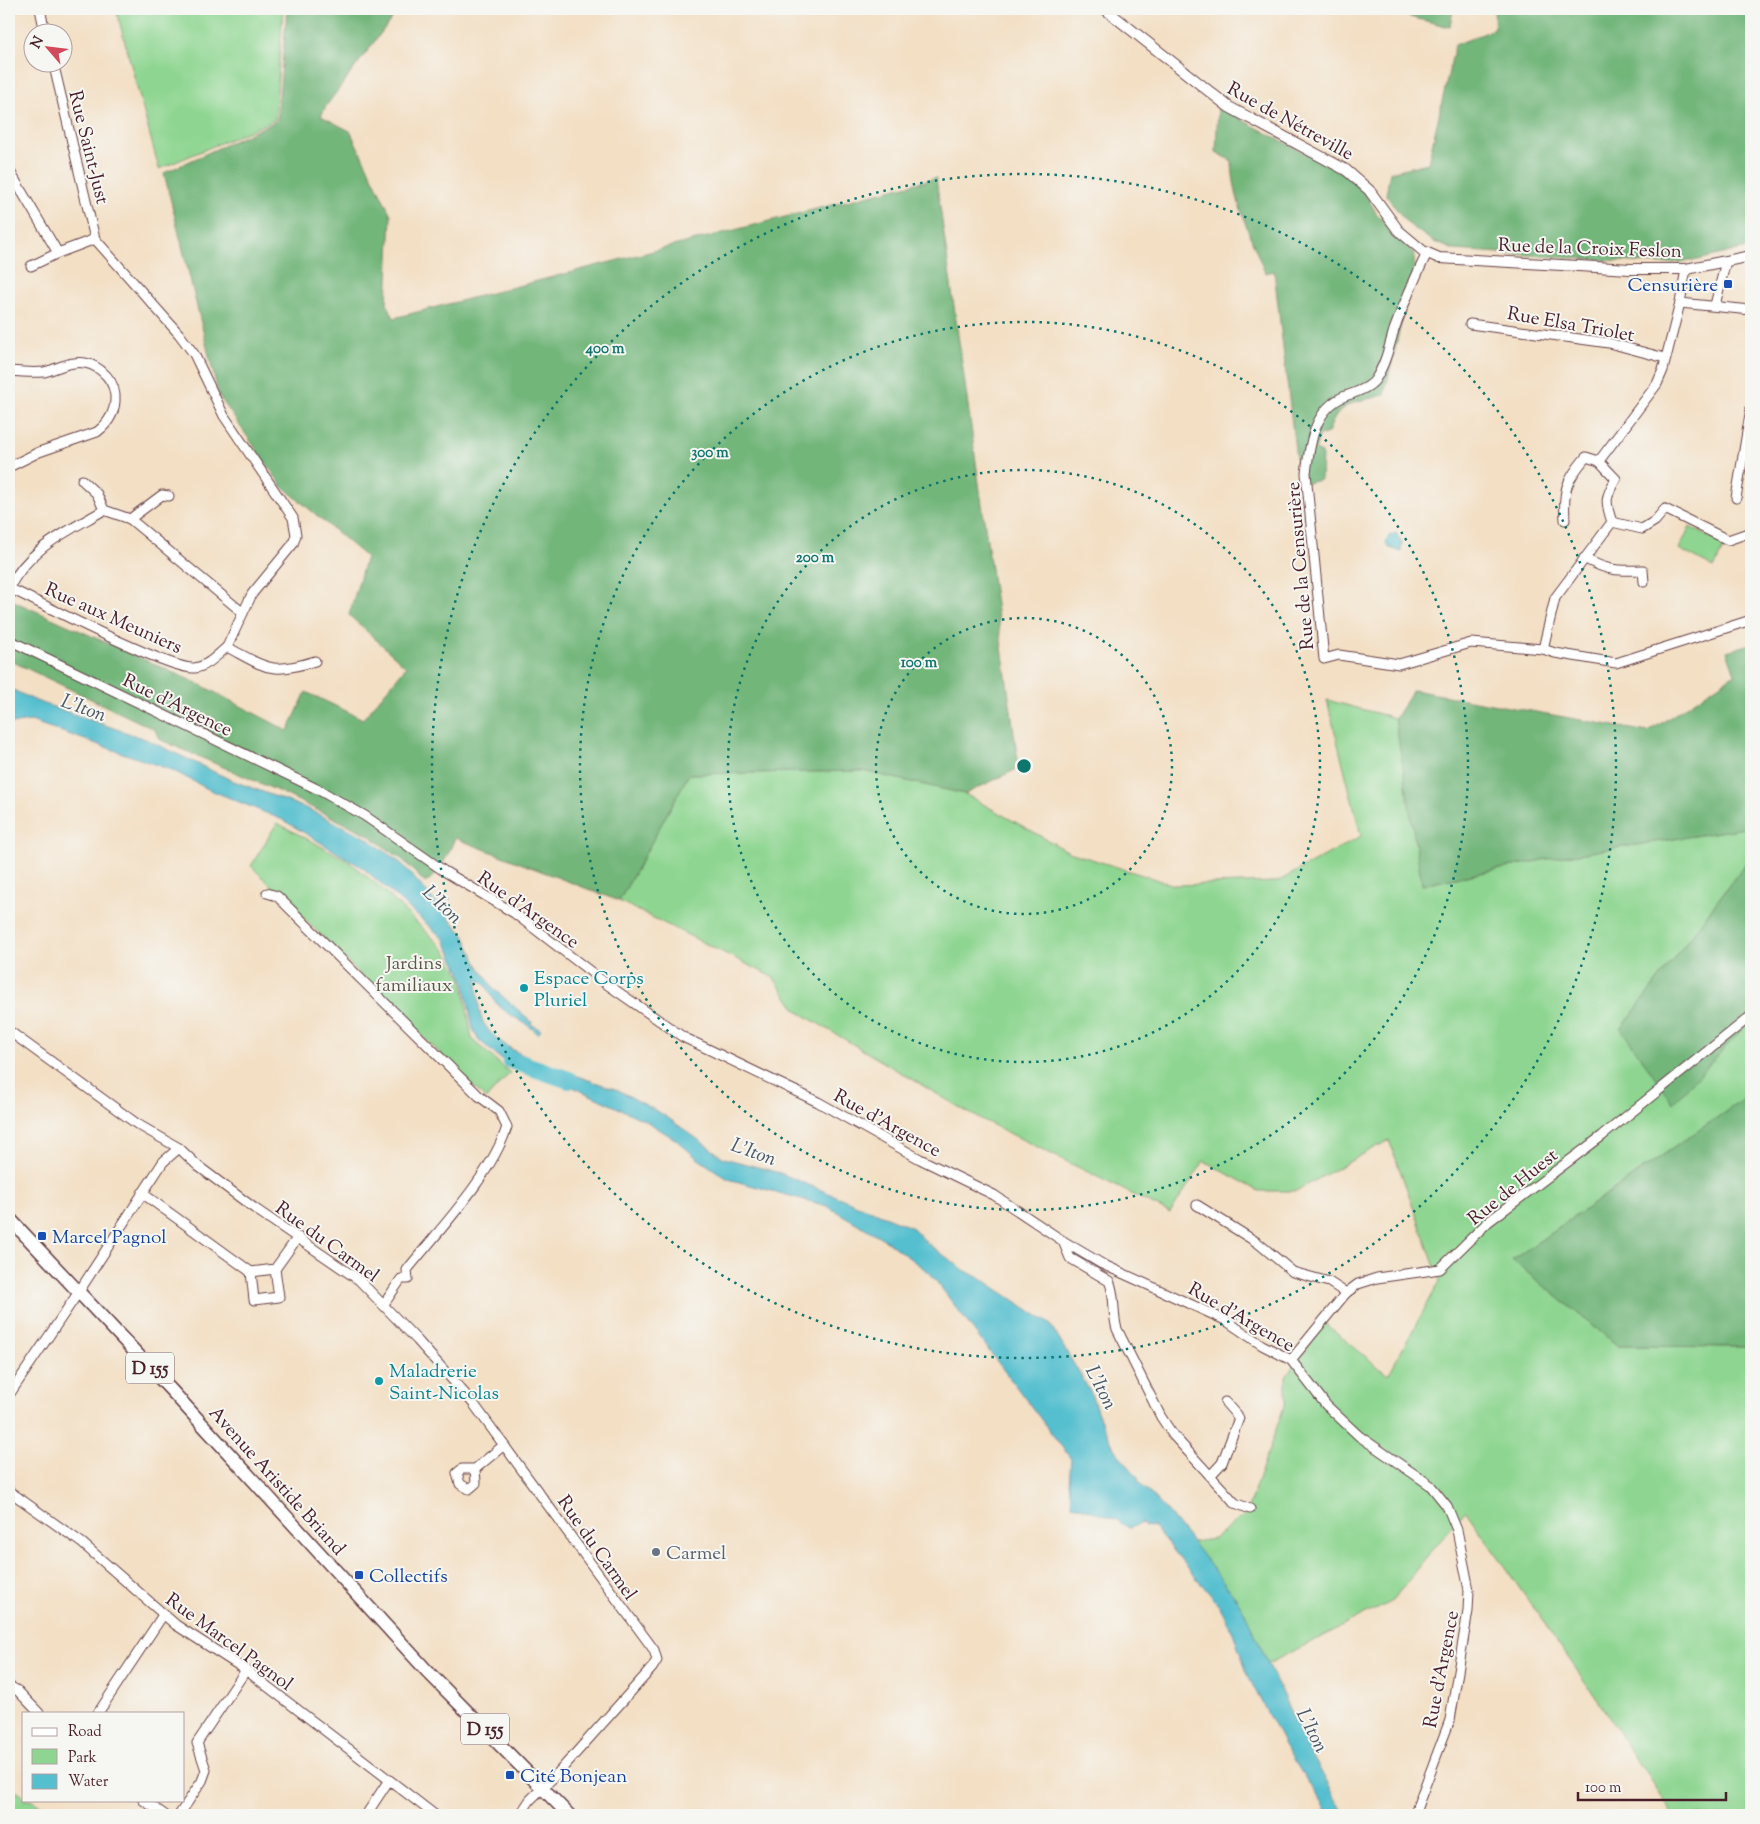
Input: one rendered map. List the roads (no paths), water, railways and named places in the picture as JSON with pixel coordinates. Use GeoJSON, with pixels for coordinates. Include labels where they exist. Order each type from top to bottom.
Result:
{"type":"FeatureCollection","features":[{"type":"Feature","properties":{"kind":"main road","name":"Avenue Aristide Briand"},"geometry":{"type":"LineString","coordinates":[[9,1218],[171,1390],[427,1671],[542,1787]]}},
{"type":"Feature","properties":{"kind":"main road","name":"D 155"},"geometry":{"type":"LineString","coordinates":[[542,1787],[569,1815]]}},
{"type":"Feature","properties":{"kind":"street"},"geometry":{"type":"LineString","coordinates":[[40,9],[43,22]]}},
{"type":"Feature","properties":{"kind":"street","name":"Rue de Nétreville"},"geometry":{"type":"LineString","coordinates":[[1105,9],[1229,107],[1346,170],[1369,190],[1398,230],[1427,253]]}},
{"type":"Feature","properties":{"kind":"street","name":"Rue Saint-Just"},"geometry":{"type":"LineString","coordinates":[[55,72],[95,239]]}},
{"type":"Feature","properties":{"kind":"street"},"geometry":{"type":"LineString","coordinates":[[9,170],[58,253]]}},
{"type":"Feature","properties":{"kind":"street"},"geometry":{"type":"LineString","coordinates":[[32,266],[58,253],[95,239],[179,334],[194,354],[224,416],[293,518],[296,535],[293,544],[252,594],[227,647],[271,670],[293,668],[316,661]]}},
{"type":"Feature","properties":{"kind":"street","name":"Rue de la Croix Feslon"},"geometry":{"type":"LineString","coordinates":[[1427,253],[1439,258],[1457,260],[1686,269],[1751,256]]}},
{"type":"Feature","properties":{"kind":"street","name":"Rue de la Censurière"},"geometry":{"type":"LineString","coordinates":[[1427,253],[1408,293],[1384,363],[1374,382],[1359,391],[1336,400],[1322,414],[1315,427],[1306,473],[1324,659],[1339,655],[1399,664],[1471,643],[1543,648],[1555,653],[1616,663],[1751,620]]}},
{"type":"Feature","properties":{"kind":"street"},"geometry":{"type":"LineString","coordinates":[[1715,305],[1726,261]]}},
{"type":"Feature","properties":{"kind":"street"},"geometry":{"type":"LineString","coordinates":[[1599,461],[1657,384],[1680,303],[1686,269]]}},
{"type":"Feature","properties":{"kind":"street"},"geometry":{"type":"LineString","coordinates":[[1680,303],[1751,310]]}},
{"type":"Feature","properties":{"kind":"street","name":"Rue Elsa Triolet"},"geometry":{"type":"LineString","coordinates":[[1470,324],[1590,339],[1665,358]]}},
{"type":"Feature","properties":{"kind":"street"},"geometry":{"type":"LineString","coordinates":[[9,372],[45,372],[76,362],[92,364],[109,378],[114,391],[115,402],[112,416],[97,432],[39,452],[9,467]]}},
{"type":"Feature","properties":{"kind":"street"},"geometry":{"type":"LineString","coordinates":[[1736,498],[1751,408]]}},
{"type":"Feature","properties":{"kind":"street"},"geometry":{"type":"LineString","coordinates":[[1565,520],[1563,496],[1568,480],[1586,457],[1599,461],[1616,479],[1609,491],[1606,502],[1612,522]]}},
{"type":"Feature","properties":{"kind":"street"},"geometry":{"type":"LineString","coordinates":[[82,480],[97,494],[104,510],[130,519],[242,612]]}},
{"type":"Feature","properties":{"kind":"street"},"geometry":{"type":"LineString","coordinates":[[130,519],[162,495],[169,496]]}},
{"type":"Feature","properties":{"kind":"street"},"geometry":{"type":"LineString","coordinates":[[1612,522],[1642,529],[1655,521],[1665,509],[1728,540],[1751,532]]}},
{"type":"Feature","properties":{"kind":"street"},"geometry":{"type":"LineString","coordinates":[[9,588],[29,558],[40,548],[104,510]]}},
{"type":"Feature","properties":{"kind":"street"},"geometry":{"type":"LineString","coordinates":[[1543,648],[1555,598],[1612,522]]}},
{"type":"Feature","properties":{"kind":"street"},"geometry":{"type":"LineString","coordinates":[[1584,558],[1602,568],[1613,571],[1643,570],[1644,582]]}},
{"type":"Feature","properties":{"kind":"street","name":"Rue aux Meuniers"},"geometry":{"type":"LineString","coordinates":[[9,588],[139,650],[172,663],[194,668],[206,664],[227,647]]}},
{"type":"Feature","properties":{"kind":"street","name":"Rue d'Argence"},"geometry":{"type":"LineString","coordinates":[[9,640],[259,760],[365,816],[444,871],[514,913],[608,985],[678,1034],[818,1102],[920,1159],[994,1195],[1063,1241],[1102,1264],[1225,1320],[1262,1345],[1291,1360],[1326,1404],[1359,1436],[1435,1489],[1447,1506],[1457,1530],[1468,1576],[1468,1611],[1450,1720],[1414,1815]]}},
{"type":"Feature","properties":{"kind":"street"},"geometry":{"type":"LineString","coordinates":[[267,892],[277,896],[479,1096],[499,1111],[507,1127],[500,1147],[480,1177],[407,1270],[408,1279],[401,1279],[384,1304]]}},
{"type":"Feature","properties":{"kind":"street","name":"Rue de Huest"},"geometry":{"type":"LineString","coordinates":[[1291,1360],[1346,1293],[1358,1284],[1377,1278],[1440,1268],[1488,1222],[1602,1136],[1751,1016]]}},
{"type":"Feature","properties":{"kind":"street","name":"Rue du Carmel"},"geometry":{"type":"LineString","coordinates":[[9,1032],[137,1124],[179,1148],[198,1166],[360,1280],[473,1403],[654,1650],[657,1660],[593,1736],[542,1787]]}},
{"type":"Feature","properties":{"kind":"street"},"geometry":{"type":"LineString","coordinates":[[9,1396],[163,1162],[179,1148]]}},
{"type":"Feature","properties":{"kind":"street"},"geometry":{"type":"LineString","coordinates":[[142,1193],[251,1272],[275,1269]]}},
{"type":"Feature","properties":{"kind":"street"},"geometry":{"type":"LineString","coordinates":[[1197,1204],[1258,1243],[1293,1272],[1329,1282],[1346,1293]]}},
{"type":"Feature","properties":{"kind":"street"},"geometry":{"type":"LineString","coordinates":[[251,1272],[254,1300],[279,1298],[275,1269],[298,1237]]}},
{"type":"Feature","properties":{"kind":"street"},"geometry":{"type":"LineString","coordinates":[[1063,1241],[1070,1258],[1109,1281],[1112,1286],[1114,1320],[1117,1329],[1161,1417],[1173,1435],[1235,1503],[1250,1509]]}},
{"type":"Feature","properties":{"kind":"street"},"geometry":{"type":"LineString","coordinates":[[1210,1476],[1222,1463],[1239,1418],[1225,1402]]}},
{"type":"Feature","properties":{"kind":"street"},"geometry":{"type":"LineString","coordinates":[[475,1469],[504,1445]]}},
{"type":"Feature","properties":{"kind":"street","name":"Rue Marcel Pagnol"},"geometry":{"type":"LineString","coordinates":[[9,1491],[82,1543],[163,1615],[246,1670],[435,1815]]}},
{"type":"Feature","properties":{"kind":"street"},"geometry":{"type":"LineString","coordinates":[[99,1712],[163,1615]]}},
{"type":"Feature","properties":{"kind":"street"},"geometry":{"type":"LineString","coordinates":[[180,1815],[202,1781],[206,1770],[197,1743],[246,1670]]}},
{"type":"Feature","properties":{"kind":"street"},"geometry":{"type":"LineString","coordinates":[[9,1686],[18,1690],[38,1712]]}},
{"type":"Feature","properties":{"kind":"street"},"geometry":{"type":"LineString","coordinates":[[366,1815],[389,1780]]}},
{"type":"Feature","properties":{"kind":"street"},"geometry":{"type":"LineString","coordinates":[[520,1815],[542,1787]]}},
{"type":"Feature","properties":{"kind":"street"},"geometry":{"type":"LineString","coordinates":[[146,1802],[165,1815]]}},
{"type":"Feature","properties":{"kind":"water"},"geometry":{"type":"Polygon","coordinates":[[[1396,533],[1402,543],[1401,552],[1388,547],[1386,543],[1389,536],[1396,533]]]}},
{"type":"Feature","properties":{"kind":"water"},"geometry":{"type":"Polygon","coordinates":[[[9,688],[36,701],[148,740],[231,780],[308,809],[367,838],[402,864],[464,935],[477,963],[494,989],[532,1022],[531,1024],[541,1030],[538,1034],[502,1009],[484,983],[477,980],[479,1006],[482,1020],[486,1027],[505,1044],[535,1060],[532,1076],[509,1066],[479,1040],[473,1029],[464,980],[444,939],[363,868],[283,820],[208,789],[174,771],[31,721],[9,724],[9,688]]]}},
{"type":"Feature","properties":{"kind":"water"},"geometry":{"type":"Polygon","coordinates":[[[548,1066],[618,1090],[664,1115],[724,1158],[780,1173],[913,1228],[927,1243],[964,1270],[985,1281],[1050,1324],[1091,1393],[1098,1414],[1115,1450],[1138,1477],[1139,1482],[1167,1511],[1234,1595],[1245,1613],[1302,1737],[1345,1815],[1329,1815],[1284,1745],[1249,1678],[1230,1625],[1219,1605],[1154,1527],[1144,1526],[1142,1523],[1129,1528],[1115,1519],[1072,1504],[1069,1483],[1071,1459],[930,1273],[882,1238],[827,1206],[728,1179],[697,1158],[675,1139],[646,1121],[558,1080],[545,1077],[548,1066]]]}},
{"type":"Feature","properties":{"kind":"waterway","name":"L'Iton"},"geometry":{"type":"LineString","coordinates":[[511,1060],[569,1080]]}},
{"type":"Feature","properties":{"kind":"place","name":"Censurière"},"geometry":{"type":"Point","coordinates":[1728,284]}},
{"type":"Feature","properties":{"kind":"place","name":"Espace Corps Pluriel"},"geometry":{"type":"Point","coordinates":[524,988]}},
{"type":"Feature","properties":{"kind":"place","name":"Marcel Pagnol"},"geometry":{"type":"Point","coordinates":[42,1236]}},
{"type":"Feature","properties":{"kind":"place","name":"Maladrerie Saint-Nicolas"},"geometry":{"type":"Point","coordinates":[379,1381]}},
{"type":"Feature","properties":{"kind":"place","name":"Carmel"},"geometry":{"type":"Point","coordinates":[656,1552]}},
{"type":"Feature","properties":{"kind":"place","name":"Collectifs"},"geometry":{"type":"Point","coordinates":[359,1575]}},
{"type":"Feature","properties":{"kind":"place","name":"Cité Bonjean"},"geometry":{"type":"Point","coordinates":[510,1775]}},
{"type":"Feature","properties":{"kind":"park label","name":"Jardins familiaux"},"geometry":{"type":"Point","coordinates":[414,973]}}]}
